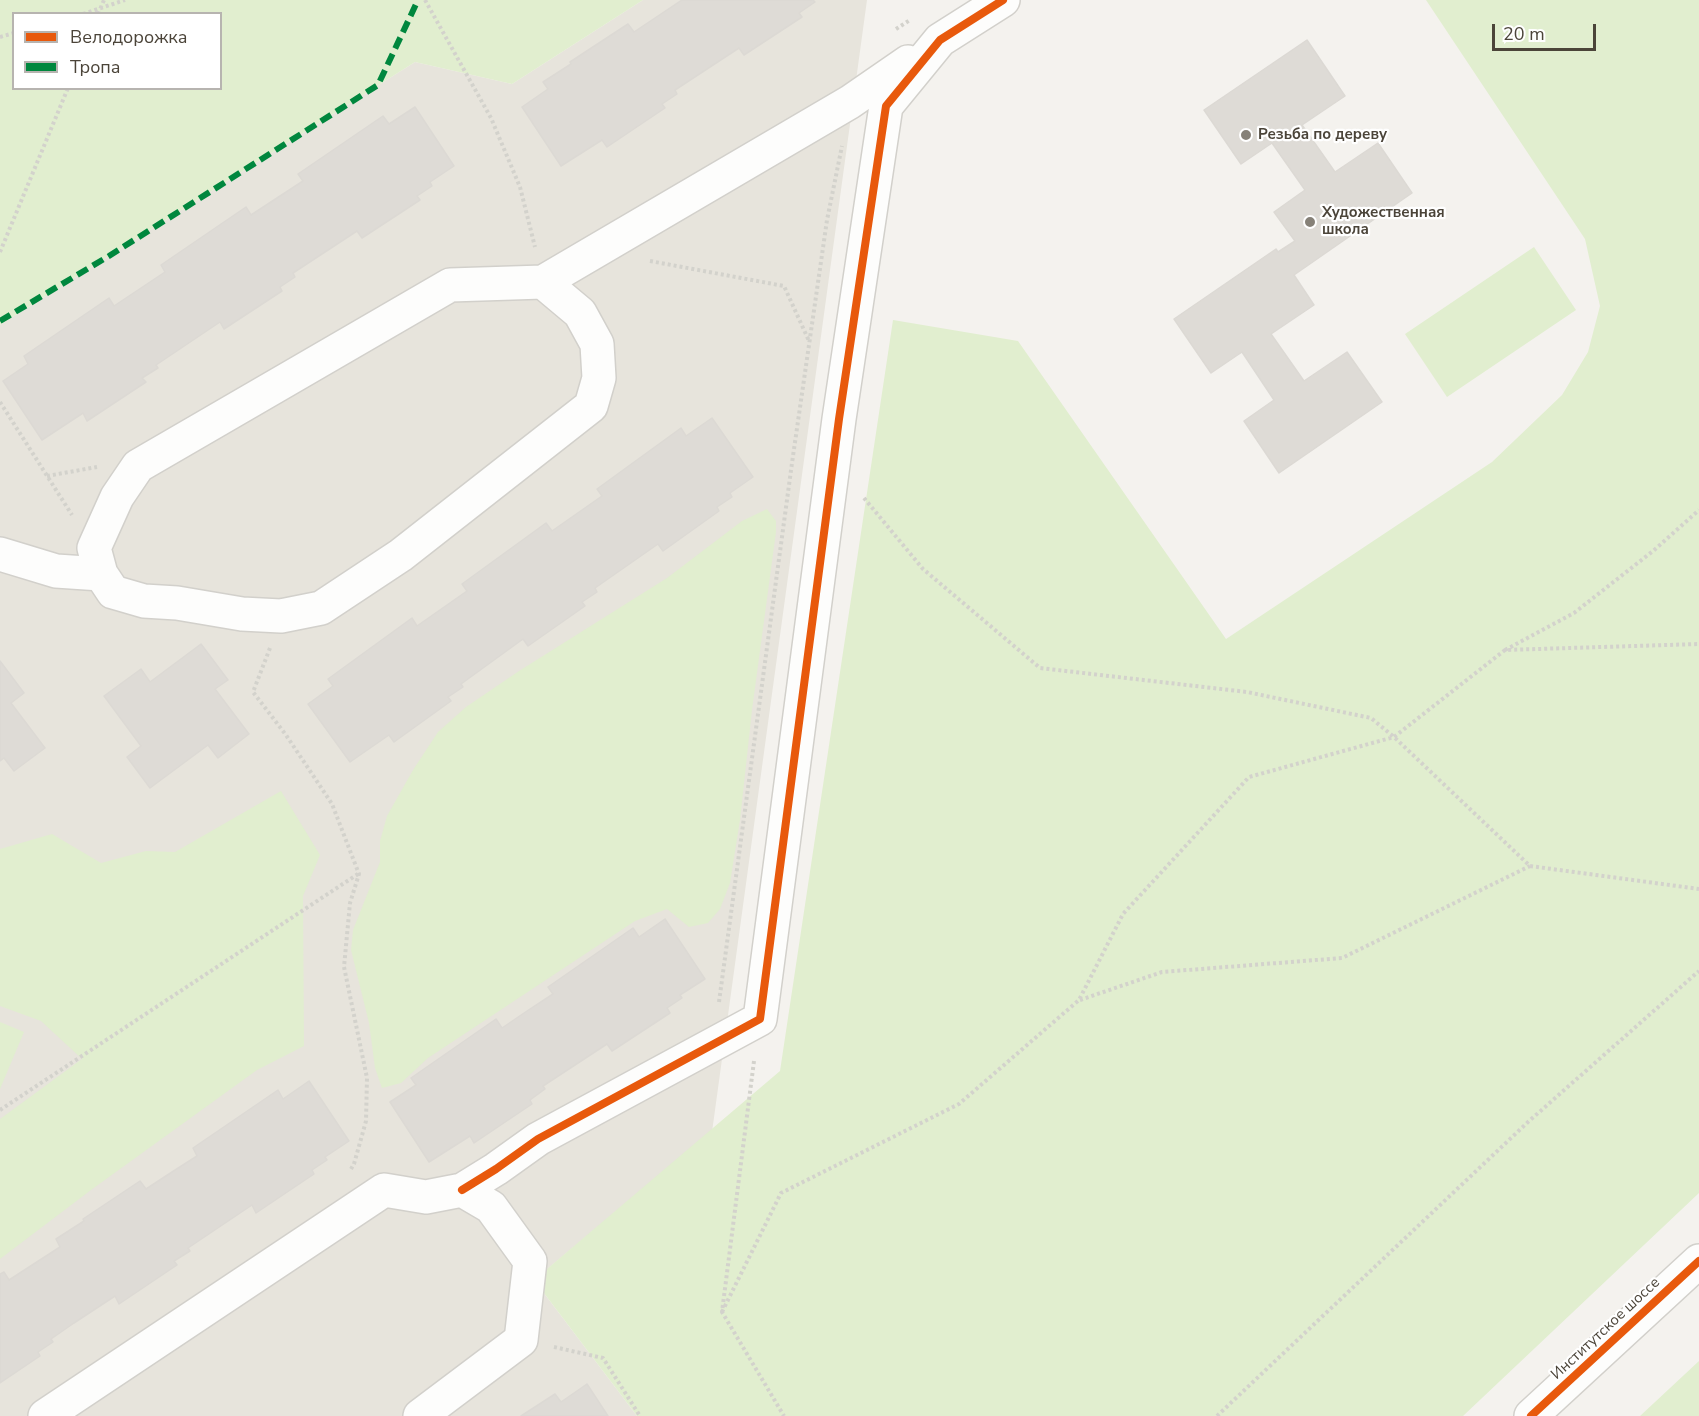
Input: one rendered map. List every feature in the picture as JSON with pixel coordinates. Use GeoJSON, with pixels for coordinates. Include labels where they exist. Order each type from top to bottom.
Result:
{"type":"FeatureCollection","features":[{"type":"Feature","properties":{"kind":"street"},"geometry":{"type":"LineString","coordinates":[[543,282],[580,313],[597,344],[599,378],[591,406],[401,555],[321,608],[281,616],[242,614],[177,603],[144,601],[113,592],[97,561],[117,497],[138,466],[450,285],[543,282],[850,102],[940,40],[1004,0]]}},
{"type":"Feature","properties":{"kind":"street"},"geometry":{"type":"LineString","coordinates":[[45,1416],[384,1190],[426,1197],[462,1190],[496,1169],[538,1138],[760,1019],[834,462],[886,106],[940,40]]}},
{"type":"Feature","properties":{"kind":"street"},"geometry":{"type":"LineString","coordinates":[[0,554],[56,571],[97,561]]}},
{"type":"Feature","properties":{"kind":"street"},"geometry":{"type":"LineString","coordinates":[[420,1416],[521,1340],[530,1261],[491,1207],[462,1190]]}},
{"type":"Feature","properties":{"kind":"street","name":"Институтское шоссе"},"geometry":{"type":"LineString","coordinates":[[1531,1416],[1699,1261]]}},
{"type":"Feature","properties":{"kind":"path"},"geometry":{"type":"LineString","coordinates":[[100,11],[104,0]]}},
{"type":"Feature","properties":{"kind":"path"},"geometry":{"type":"LineString","coordinates":[[100,11],[125,0]]}},
{"type":"Feature","properties":{"kind":"path"},"geometry":{"type":"LineString","coordinates":[[425,0],[490,118],[520,187],[543,282]]}},
{"type":"Feature","properties":{"kind":"path"},"geometry":{"type":"LineString","coordinates":[[0,252],[67,90]]}},
{"type":"Feature","properties":{"kind":"path"},"geometry":{"type":"LineString","coordinates":[[719,1003],[798,420],[828,220],[850,102]]}},
{"type":"Feature","properties":{"kind":"path"},"geometry":{"type":"LineString","coordinates":[[638,261],[650,261],[784,286],[810,342]]}},
{"type":"Feature","properties":{"kind":"path"},"geometry":{"type":"LineString","coordinates":[[0,402],[97,561]]}},
{"type":"Feature","properties":{"kind":"path"},"geometry":{"type":"LineString","coordinates":[[798,420],[923,568],[1040,668],[1247,692],[1371,718],[1530,866]]}},
{"type":"Feature","properties":{"kind":"path"},"geometry":{"type":"LineString","coordinates":[[722,1312],[781,1192],[959,1104],[1079,1000],[1123,914],[1249,777],[1394,737],[1504,650],[1574,613],[1653,551],[1699,510]]}},
{"type":"Feature","properties":{"kind":"path"},"geometry":{"type":"LineString","coordinates":[[281,616],[253,692],[286,735],[332,804],[358,874],[350,903],[344,967],[367,1077],[366,1121],[354,1164],[349,1172]]}},
{"type":"Feature","properties":{"kind":"path"},"geometry":{"type":"LineString","coordinates":[[1504,650],[1699,644]]}},
{"type":"Feature","properties":{"kind":"path"},"geometry":{"type":"LineString","coordinates":[[1079,1000],[1162,972],[1342,958],[1530,866],[1699,889]]}},
{"type":"Feature","properties":{"kind":"path"},"geometry":{"type":"LineString","coordinates":[[0,1110],[358,874]]}},
{"type":"Feature","properties":{"kind":"path"},"geometry":{"type":"LineString","coordinates":[[1218,1416],[1528,1122],[1699,971]]}},
{"type":"Feature","properties":{"kind":"path"},"geometry":{"type":"LineString","coordinates":[[760,1019],[722,1312],[784,1416]]}},
{"type":"Feature","properties":{"kind":"path"},"geometry":{"type":"LineString","coordinates":[[521,1340],[603,1358],[640,1416]]}},
{"type":"Feature","properties":{"kind":"shaded area"},"geometry":{"type":"Polygon","coordinates":[[[643,0],[867,0],[712,1132],[534,1280],[637,1416],[0,1416],[0,325],[415,62],[512,84],[643,0]]]}},
{"type":"Feature","properties":{"kind":"green space"},"geometry":{"type":"Polygon","coordinates":[[[0,0],[643,0],[512,84],[415,62],[0,325],[0,0]]]}},
{"type":"Feature","properties":{"kind":"green space"},"geometry":{"type":"Polygon","coordinates":[[[1426,0],[1699,0],[1699,1193],[1463,1416],[637,1416],[534,1280],[780,1071],[893,320],[1018,341],[1226,639],[1492,462],[1562,395],[1588,352],[1600,306],[1585,239],[1426,0]]]}},
{"type":"Feature","properties":{"kind":"green space"},"geometry":{"type":"Polygon","coordinates":[[[1534,247],[1576,310],[1447,397],[1405,334],[1534,247]]]}},
{"type":"Feature","properties":{"kind":"green space"},"geometry":{"type":"Polygon","coordinates":[[[767,509],[776,521],[776,532],[740,820],[730,883],[720,909],[708,923],[689,927],[667,909],[635,921],[428,1058],[401,1083],[382,1088],[375,1068],[369,1023],[351,950],[353,930],[380,862],[380,841],[387,816],[438,732],[466,707],[519,671],[667,578],[742,521],[767,509]]]}},
{"type":"Feature","properties":{"kind":"green space"},"geometry":{"type":"Polygon","coordinates":[[[281,791],[320,855],[303,896],[304,1046],[257,1070],[0,1259],[0,1119],[82,1059],[41,1021],[0,1006],[0,849],[52,834],[101,863],[146,851],[175,852],[281,791]]]}},
{"type":"Feature","properties":{"kind":"green space"},"geometry":{"type":"Polygon","coordinates":[[[0,1022],[24,1032],[0,1089],[0,1022]]]}},
{"type":"Feature","properties":{"kind":"green space"},"geometry":{"type":"Polygon","coordinates":[[[1699,1361],[1699,1416],[1640,1416],[1699,1361]]]}},
{"type":"Feature","properties":{"kind":"building"},"geometry":{"type":"Polygon","coordinates":[[[682,0],[813,0],[815,2],[799,13],[802,17],[744,55],[739,48],[675,90],[677,94],[662,104],[665,108],[607,147],[602,140],[561,166],[522,107],[548,89],[543,82],[571,64],[570,62],[628,24],[634,32],[682,0]]]}},
{"type":"Feature","properties":{"kind":"building"},"geometry":{"type":"Polygon","coordinates":[[[1307,40],[1345,96],[1302,125],[1335,172],[1378,143],[1412,193],[1294,275],[1314,305],[1271,334],[1304,381],[1347,352],[1382,402],[1279,473],[1244,421],[1274,400],[1242,352],[1211,373],[1174,319],[1276,249],[1278,252],[1295,241],[1274,212],[1305,190],[1272,143],[1241,164],[1204,110],[1307,40]]]}},
{"type":"Feature","properties":{"kind":"building"},"geometry":{"type":"Polygon","coordinates":[[[415,107],[454,166],[430,182],[432,186],[417,196],[420,200],[362,238],[357,231],[293,273],[295,277],[280,287],[282,291],[224,329],[220,322],[156,365],[158,368],[142,378],[146,382],[87,421],[83,413],[42,440],[3,381],[28,364],[24,356],[109,298],[114,306],[165,272],[161,265],[246,207],[251,215],[303,181],[298,174],[383,116],[389,124],[415,107]]]}},
{"type":"Feature","properties":{"kind":"building"},"geometry":{"type":"Polygon","coordinates":[[[712,418],[753,477],[730,493],[732,497],[717,507],[719,511],[663,551],[658,544],[595,588],[597,592],[582,602],[585,606],[528,646],[523,639],[461,684],[463,687],[448,697],[451,701],[394,742],[389,735],[350,762],[308,704],[333,686],[328,679],[412,618],[417,626],[467,591],[462,584],[546,523],[552,531],[602,496],[597,489],[681,428],[686,436],[712,418]]]}},
{"type":"Feature","properties":{"kind":"building"},"geometry":{"type":"Polygon","coordinates":[[[201,644],[228,680],[215,689],[249,734],[218,758],[208,745],[150,788],[127,757],[141,746],[104,696],[141,669],[150,682],[201,644]]]}},
{"type":"Feature","properties":{"kind":"building"},"geometry":{"type":"Polygon","coordinates":[[[0,661],[24,693],[11,703],[45,748],[14,771],[4,758],[0,761],[0,661]]]}},
{"type":"Feature","properties":{"kind":"building"},"geometry":{"type":"Polygon","coordinates":[[[665,919],[705,979],[680,995],[682,998],[667,1008],[670,1013],[612,1051],[607,1044],[543,1086],[545,1089],[530,1100],[532,1104],[474,1143],[470,1136],[429,1162],[390,1102],[416,1085],[411,1078],[496,1019],[502,1028],[553,994],[548,987],[633,928],[639,937],[665,919]]]}},
{"type":"Feature","properties":{"kind":"building"},"geometry":{"type":"Polygon","coordinates":[[[309,1081],[349,1141],[325,1157],[327,1160],[312,1170],[314,1174],[256,1213],[252,1205],[188,1248],[190,1251],[174,1261],[177,1265],[119,1304],[115,1296],[74,1323],[51,1339],[53,1342],[38,1352],[40,1356],[0,1383],[0,1274],[4,1272],[9,1280],[60,1247],[56,1239],[140,1181],[146,1189],[197,1156],[193,1148],[278,1090],[283,1099],[309,1081]]]}},
{"type":"Feature","properties":{"kind":"building"},"geometry":{"type":"Polygon","coordinates":[[[587,1384],[608,1416],[521,1416],[555,1394],[561,1402],[587,1384]]]}},
{"type":"Feature","properties":{"kind":"marked path"},"geometry":{"type":"LineString","coordinates":[[0,321],[109,256],[378,85],[418,0]]}},
{"type":"Feature","properties":{"kind":"cycle path"},"geometry":{"type":"LineString","coordinates":[[462,1190],[538,1139],[760,1019],[839,419],[886,106],[940,40],[1003,0]]}},
{"type":"Feature","properties":{"kind":"cycle path"},"geometry":{"type":"LineString","coordinates":[[1531,1416],[1699,1261]]}},
{"type":"Feature","properties":{"kind":"place","name":"Резьба по дереву"},"geometry":{"type":"Point","coordinates":[1246,135]}},
{"type":"Feature","properties":{"kind":"place","name":"Художественная школа"},"geometry":{"type":"Point","coordinates":[1310,222]}}]}
